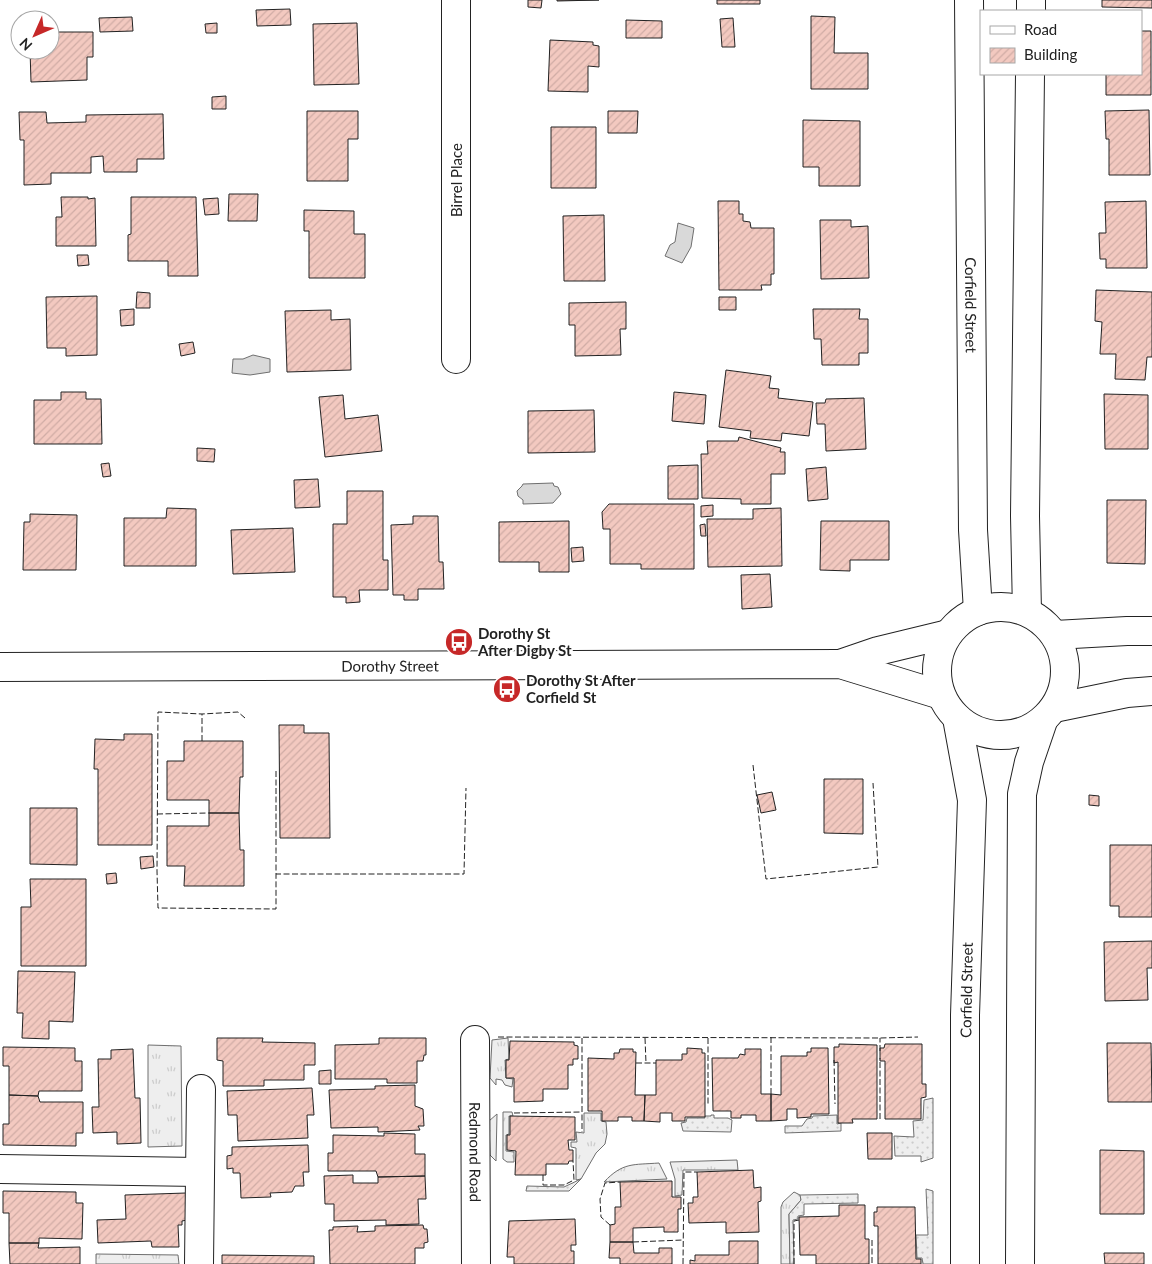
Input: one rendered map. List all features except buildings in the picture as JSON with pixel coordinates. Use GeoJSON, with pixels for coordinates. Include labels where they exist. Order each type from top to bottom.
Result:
{"type":"FeatureCollection","features":[{"type":"Feature","properties":{"kind":"main road","name":"Birrel Place"},"geometry":{"type":"LineString","coordinates":[[456,0],[456,359]]}},
{"type":"Feature","properties":{"kind":"main road","name":"Corfield Street"},"geometry":{"type":"LineString","coordinates":[[970,0],[973,530],[978,611]]}},
{"type":"Feature","properties":{"kind":"main road"},"geometry":{"type":"LineString","coordinates":[[1027,612],[1025,516],[1030,75]]}},
{"type":"Feature","properties":{"kind":"main road"},"geometry":{"type":"LineString","coordinates":[[1020,1264],[1022,794],[1029,762],[1049,714],[1063,691],[1066,672],[1063,653],[1055,635],[1043,622],[1027,612],[1010,608],[994,607],[978,611],[961,620],[948,634],[939,653],[936,674],[941,695],[948,708],[957,718],[972,729],[990,735],[1009,736],[1027,731],[1049,714],[1127,692],[1152,691]]}},
{"type":"Feature","properties":{"kind":"main road"},"geometry":{"type":"LineString","coordinates":[[1055,635],[1152,631]]}},
{"type":"Feature","properties":{"kind":"main road","name":"Dorothy Street"},"geometry":{"type":"LineString","coordinates":[[840,664],[878,651],[948,634]]}},
{"type":"Feature","properties":{"kind":"main road","name":"Dorothy Street"},"geometry":{"type":"LineString","coordinates":[[0,667],[840,664],[941,695]]}},
{"type":"Feature","properties":{"kind":"main road","name":"Corfield Street"},"geometry":{"type":"LineString","coordinates":[[957,718],[972,800],[965,1015],[965,1264]]}},
{"type":"Feature","properties":{"kind":"main road","name":"Redmond Road"},"geometry":{"type":"LineString","coordinates":[[475,1040],[476,1264]]}},
{"type":"Feature","properties":{"kind":"main road"},"geometry":{"type":"LineString","coordinates":[[199,1264],[201,1089]]}},
{"type":"Feature","properties":{"kind":"main road"},"geometry":{"type":"LineString","coordinates":[[0,1169],[199,1172]]}},
{"type":"Feature","properties":{"kind":"green space"},"geometry":{"type":"Polygon","coordinates":[[[508,1038],[509,1059],[505,1060],[506,1078],[513,1079],[512,1087],[505,1085],[502,1080],[496,1079],[496,1085],[490,1078],[492,1040],[508,1038]]]}},
{"type":"Feature","properties":{"kind":"green space"},"geometry":{"type":"Polygon","coordinates":[[[148,1045],[181,1046],[182,1146],[148,1147],[148,1045]]]}},
{"type":"Feature","properties":{"kind":"green space"},"geometry":{"type":"Polygon","coordinates":[[[933,1098],[933,1158],[921,1162],[921,1156],[895,1156],[894,1136],[914,1137],[913,1121],[923,1120],[924,1100],[933,1098]]]}},
{"type":"Feature","properties":{"kind":"green space"},"geometry":{"type":"Polygon","coordinates":[[[503,1112],[512,1112],[513,1116],[509,1116],[509,1134],[506,1135],[506,1151],[514,1152],[514,1162],[507,1162],[503,1159],[503,1112]]]}},
{"type":"Feature","properties":{"kind":"green space"},"geometry":{"type":"Polygon","coordinates":[[[584,1113],[601,1113],[601,1121],[606,1122],[607,1134],[605,1144],[596,1153],[581,1179],[576,1180],[576,1148],[571,1147],[571,1142],[577,1142],[576,1132],[584,1133],[584,1113]]]}},
{"type":"Feature","properties":{"kind":"green space"},"geometry":{"type":"Polygon","coordinates":[[[497,1114],[496,1161],[490,1155],[489,1121],[497,1114]]]}},
{"type":"Feature","properties":{"kind":"green space"},"geometry":{"type":"Polygon","coordinates":[[[714,1115],[714,1118],[728,1118],[732,1120],[731,1132],[683,1131],[681,1123],[686,1122],[687,1118],[705,1118],[705,1116],[714,1115]]]}},
{"type":"Feature","properties":{"kind":"green space"},"geometry":{"type":"Polygon","coordinates":[[[837,1115],[837,1124],[841,1123],[841,1131],[785,1133],[785,1126],[802,1126],[807,1119],[813,1116],[837,1115]]]}},
{"type":"Feature","properties":{"kind":"green space"},"geometry":{"type":"Polygon","coordinates":[[[737,1160],[738,1170],[683,1170],[682,1195],[675,1196],[675,1179],[670,1162],[737,1160]]]}},
{"type":"Feature","properties":{"kind":"green space"},"geometry":{"type":"Polygon","coordinates":[[[659,1163],[667,1179],[604,1182],[623,1168],[659,1163]]]}},
{"type":"Feature","properties":{"kind":"green space"},"geometry":{"type":"Polygon","coordinates":[[[581,1179],[569,1191],[526,1191],[527,1186],[564,1187],[581,1179]]]}},
{"type":"Feature","properties":{"kind":"green space"},"geometry":{"type":"Polygon","coordinates":[[[926,1189],[933,1191],[933,1264],[923,1264],[922,1258],[917,1258],[916,1235],[928,1235],[926,1189]]]}},
{"type":"Feature","properties":{"kind":"green space"},"geometry":{"type":"Polygon","coordinates":[[[794,1192],[800,1195],[801,1200],[789,1214],[790,1264],[781,1264],[781,1207],[783,1202],[794,1192]]]}},
{"type":"Feature","properties":{"kind":"green space"},"geometry":{"type":"Polygon","coordinates":[[[858,1194],[858,1203],[804,1204],[804,1215],[798,1216],[798,1219],[793,1220],[794,1264],[790,1264],[789,1214],[801,1200],[800,1195],[858,1194]]]}},
{"type":"Feature","properties":{"kind":"green space"},"geometry":{"type":"Polygon","coordinates":[[[96,1254],[178,1255],[179,1264],[96,1264],[96,1254]]]}},
{"type":"Feature","properties":{"kind":"shaded area"},"geometry":{"type":"Polygon","coordinates":[[[678,223],[694,228],[691,247],[682,263],[665,256],[670,245],[675,242],[678,223]]]}},
{"type":"Feature","properties":{"kind":"shaded area"},"geometry":{"type":"Polygon","coordinates":[[[253,355],[270,359],[270,372],[250,375],[232,373],[233,359],[243,359],[253,355]]]}},
{"type":"Feature","properties":{"kind":"shaded area"},"geometry":{"type":"Polygon","coordinates":[[[553,483],[554,486],[558,487],[561,494],[553,503],[523,504],[523,500],[518,496],[517,491],[523,484],[553,483]]]}},
{"type":"Feature","properties":{"kind":"fence"},"geometry":{"type":"LineString","coordinates":[[245,718],[238,712],[202,714],[158,712],[158,908],[276,909],[276,874]]}},
{"type":"Feature","properties":{"kind":"fence"},"geometry":{"type":"LineString","coordinates":[[202,714],[202,741]]}},
{"type":"Feature","properties":{"kind":"fence"},"geometry":{"type":"LineString","coordinates":[[753,765],[766,879],[878,867],[873,783]]}},
{"type":"Feature","properties":{"kind":"fence"},"geometry":{"type":"LineString","coordinates":[[276,771],[276,874],[464,874],[466,788]]}},
{"type":"Feature","properties":{"kind":"fence"},"geometry":{"type":"LineString","coordinates":[[157,814],[209,813]]}},
{"type":"Feature","properties":{"kind":"fence"},"geometry":{"type":"LineString","coordinates":[[498,1037],[918,1037]]}},
{"type":"Feature","properties":{"kind":"fence"},"geometry":{"type":"LineString","coordinates":[[771,1037],[771,1094]]}},
{"type":"Feature","properties":{"kind":"fence"},"geometry":{"type":"LineString","coordinates":[[582,1038],[582,1132]]}},
{"type":"Feature","properties":{"kind":"fence"},"geometry":{"type":"LineString","coordinates":[[645,1038],[646,1063]]}},
{"type":"Feature","properties":{"kind":"fence"},"geometry":{"type":"LineString","coordinates":[[708,1038],[708,1104]]}},
{"type":"Feature","properties":{"kind":"fence"},"geometry":{"type":"LineString","coordinates":[[880,1038],[880,1051]]}},
{"type":"Feature","properties":{"kind":"fence"},"geometry":{"type":"LineString","coordinates":[[880,1058],[880,1119]]}},
{"type":"Feature","properties":{"kind":"fence"},"geometry":{"type":"LineString","coordinates":[[834,1060],[835,1104]]}},
{"type":"Feature","properties":{"kind":"fence"},"geometry":{"type":"LineString","coordinates":[[636,1063],[656,1063]]}},
{"type":"Feature","properties":{"kind":"fence"},"geometry":{"type":"LineString","coordinates":[[514,1113],[582,1112]]}},
{"type":"Feature","properties":{"kind":"fence"},"geometry":{"type":"LineString","coordinates":[[543,1175],[543,1185],[564,1185],[574,1180],[573,1161]]}},
{"type":"Feature","properties":{"kind":"fence"},"geometry":{"type":"LineString","coordinates":[[683,1264],[684,1172],[697,1172]]}},
{"type":"Feature","properties":{"kind":"fence"},"geometry":{"type":"LineString","coordinates":[[610,1225],[601,1217],[600,1199],[605,1183],[620,1182]]}},
{"type":"Feature","properties":{"kind":"fence"},"geometry":{"type":"LineString","coordinates":[[794,1264],[794,1221],[799,1220]]}},
{"type":"Feature","properties":{"kind":"fence"},"geometry":{"type":"LineString","coordinates":[[633,1242],[683,1240]]}},
{"type":"Feature","properties":{"kind":"fence"},"geometry":{"type":"LineString","coordinates":[[872,1240],[872,1264]]}},
{"type":"Feature","properties":{"kind":"place","name":"Dorothy St After Digby St"},"geometry":{"type":"Point","coordinates":[459,642]}},
{"type":"Feature","properties":{"kind":"place","name":"Dorothy St After Corfield St"},"geometry":{"type":"Point","coordinates":[507,689]}}]}
